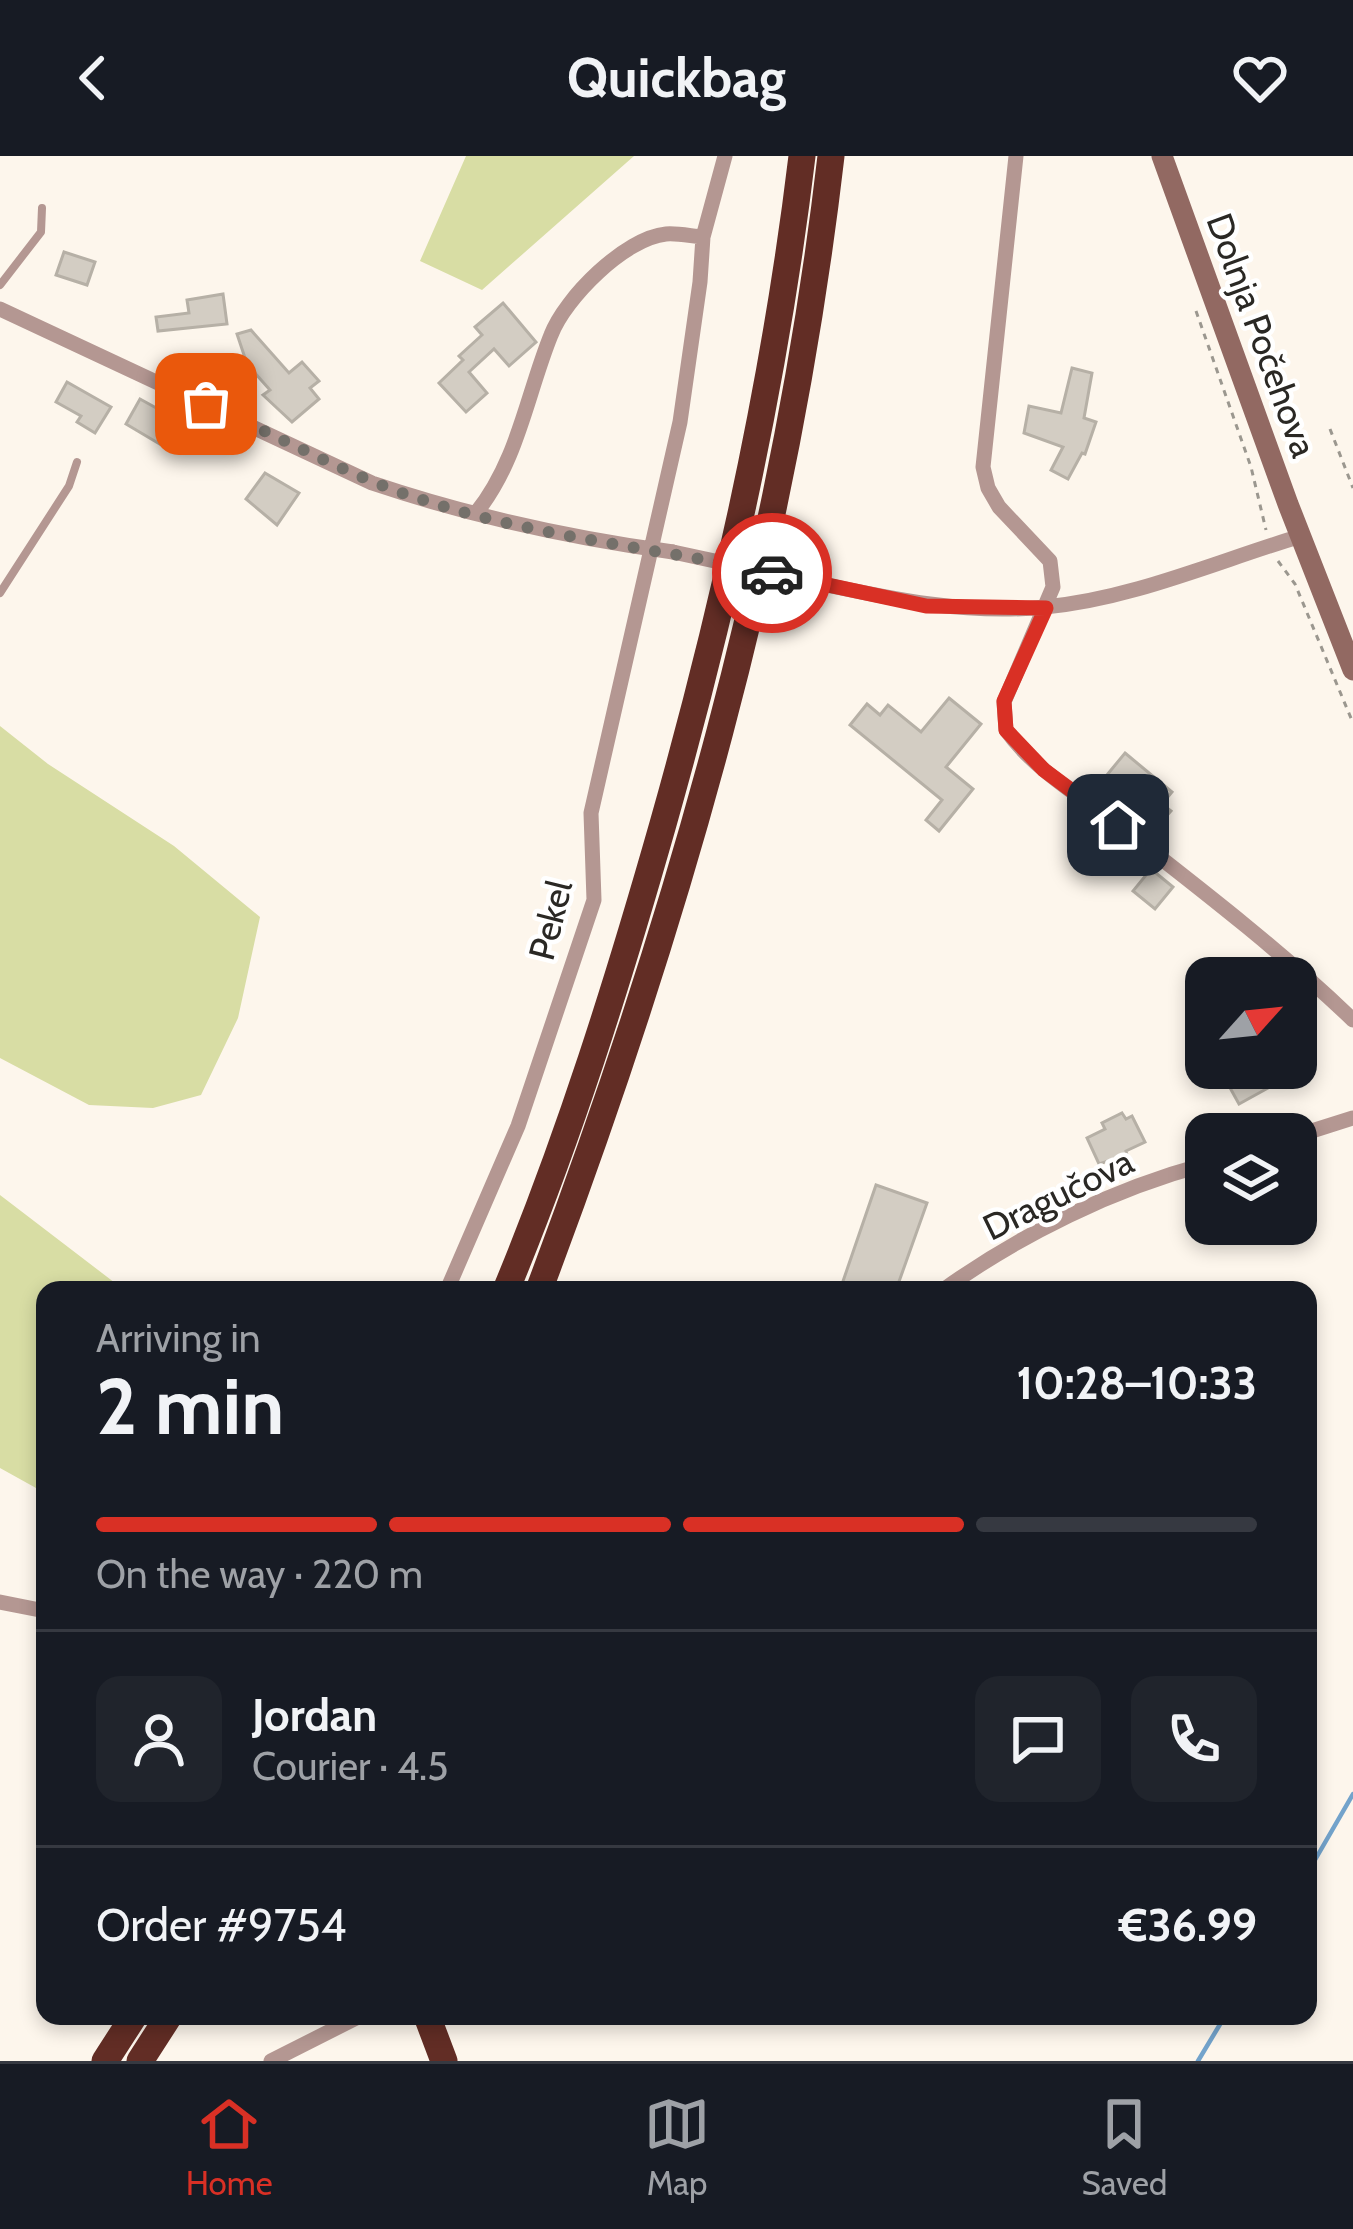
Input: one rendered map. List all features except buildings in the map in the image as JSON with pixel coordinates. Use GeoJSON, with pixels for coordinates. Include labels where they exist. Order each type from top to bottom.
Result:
{"type":"FeatureCollection","features":[{"type":"Feature","properties":{"kind":"highway"},"geometry":{"type":"LineString","coordinates":[[510,1281],[614,998],[698,701],[737,541],[775,340],[802,156]]}},
{"type":"Feature","properties":{"kind":"highway"},"geometry":{"type":"LineString","coordinates":[[542,1281],[640,1009],[767,550],[831,156]]}},
{"type":"Feature","properties":{"kind":"highway"},"geometry":{"type":"LineString","coordinates":[[495,1281],[526,1243]]}},
{"type":"Feature","properties":{"kind":"highway"},"geometry":{"type":"LineString","coordinates":[[105,2061],[129,2025]]}},
{"type":"Feature","properties":{"kind":"highway"},"geometry":{"type":"LineString","coordinates":[[136,2025],[138,2061]]}},
{"type":"Feature","properties":{"kind":"highway"},"geometry":{"type":"LineString","coordinates":[[138,2061],[163,2025]]}},
{"type":"Feature","properties":{"kind":"highway"},"geometry":{"type":"LineString","coordinates":[[430,2025],[444,2061]]}},
{"type":"Feature","properties":{"kind":"main road","name":"Dolnja Počehova"},"geometry":{"type":"LineString","coordinates":[[1162,156],[1353,670]]}},
{"type":"Feature","properties":{"kind":"street","name":"Pekel"},"geometry":{"type":"LineString","coordinates":[[451,1281],[518,1126],[594,899],[591,813],[680,422],[703,237],[725,156]]}},
{"type":"Feature","properties":{"kind":"street"},"geometry":{"type":"LineString","coordinates":[[1016,156],[983,467],[999,507],[1050,561],[1053,587],[1004,701],[1002,718],[1017,746],[1311,980],[1353,1020]]}},
{"type":"Feature","properties":{"kind":"street"},"geometry":{"type":"LineString","coordinates":[[476,513],[523,426],[552,331],[574,297],[617,256],[663,233],[703,237]]}},
{"type":"Feature","properties":{"kind":"street"},"geometry":{"type":"LineString","coordinates":[[0,309],[372,483],[556,534],[674,552],[926,606],[1046,608],[1142,588],[1301,536]]}},
{"type":"Feature","properties":{"kind":"street"},"geometry":{"type":"LineString","coordinates":[[0,324],[17,319]]}},
{"type":"Feature","properties":{"kind":"street"},"geometry":{"type":"LineString","coordinates":[[1317,1129],[1353,1118]]}},
{"type":"Feature","properties":{"kind":"street","name":"Dragučova"},"geometry":{"type":"LineString","coordinates":[[959,1281],[1097,1202],[1185,1170]]}},
{"type":"Feature","properties":{"kind":"street"},"geometry":{"type":"LineString","coordinates":[[0,1603],[36,1609]]}},
{"type":"Feature","properties":{"kind":"street"},"geometry":{"type":"LineString","coordinates":[[272,2061],[343,2025]]}},
{"type":"Feature","properties":{"kind":"lane"},"geometry":{"type":"LineString","coordinates":[[0,285],[41,232],[43,208]]}},
{"type":"Feature","properties":{"kind":"lane"},"geometry":{"type":"LineString","coordinates":[[0,593],[69,486],[77,462]]}},
{"type":"Feature","properties":{"kind":"path"},"geometry":{"type":"LineString","coordinates":[[1191,295],[1250,467],[1267,532]]}},
{"type":"Feature","properties":{"kind":"path"},"geometry":{"type":"LineString","coordinates":[[1330,429],[1353,488]]}},
{"type":"Feature","properties":{"kind":"path"},"geometry":{"type":"LineString","coordinates":[[1276,559],[1295,584],[1353,723]]}},
{"type":"Feature","properties":{"kind":"green space"},"geometry":{"type":"Polygon","coordinates":[[[466,156],[634,156],[482,290],[420,261],[466,156]]]}},
{"type":"Feature","properties":{"kind":"green space"},"geometry":{"type":"Polygon","coordinates":[[[0,726],[48,764],[174,846],[260,917],[238,1018],[201,1095],[153,1108],[89,1105],[0,1058],[0,726]]]}},
{"type":"Feature","properties":{"kind":"green space"},"geometry":{"type":"Polygon","coordinates":[[[0,1195],[112,1281],[36,1281],[36,1488],[0,1468],[0,1195]]]}},
{"type":"Feature","properties":{"kind":"waterway"},"geometry":{"type":"LineString","coordinates":[[1317,1856],[1353,1794]]}},
{"type":"Feature","properties":{"kind":"waterway"},"geometry":{"type":"LineString","coordinates":[[1198,2061],[1220,2025]]}},
{"type":"Feature","properties":{"kind":"way so far"},"geometry":{"type":"LineString","coordinates":[[206,404],[372,483],[429,502],[556,534],[772,573]]}},
{"type":"Feature","properties":{"kind":"route"},"geometry":{"type":"LineString","coordinates":[[772,573],[926,606],[1046,608],[1004,701],[1002,718],[1017,746],[1118,825]]}}]}
